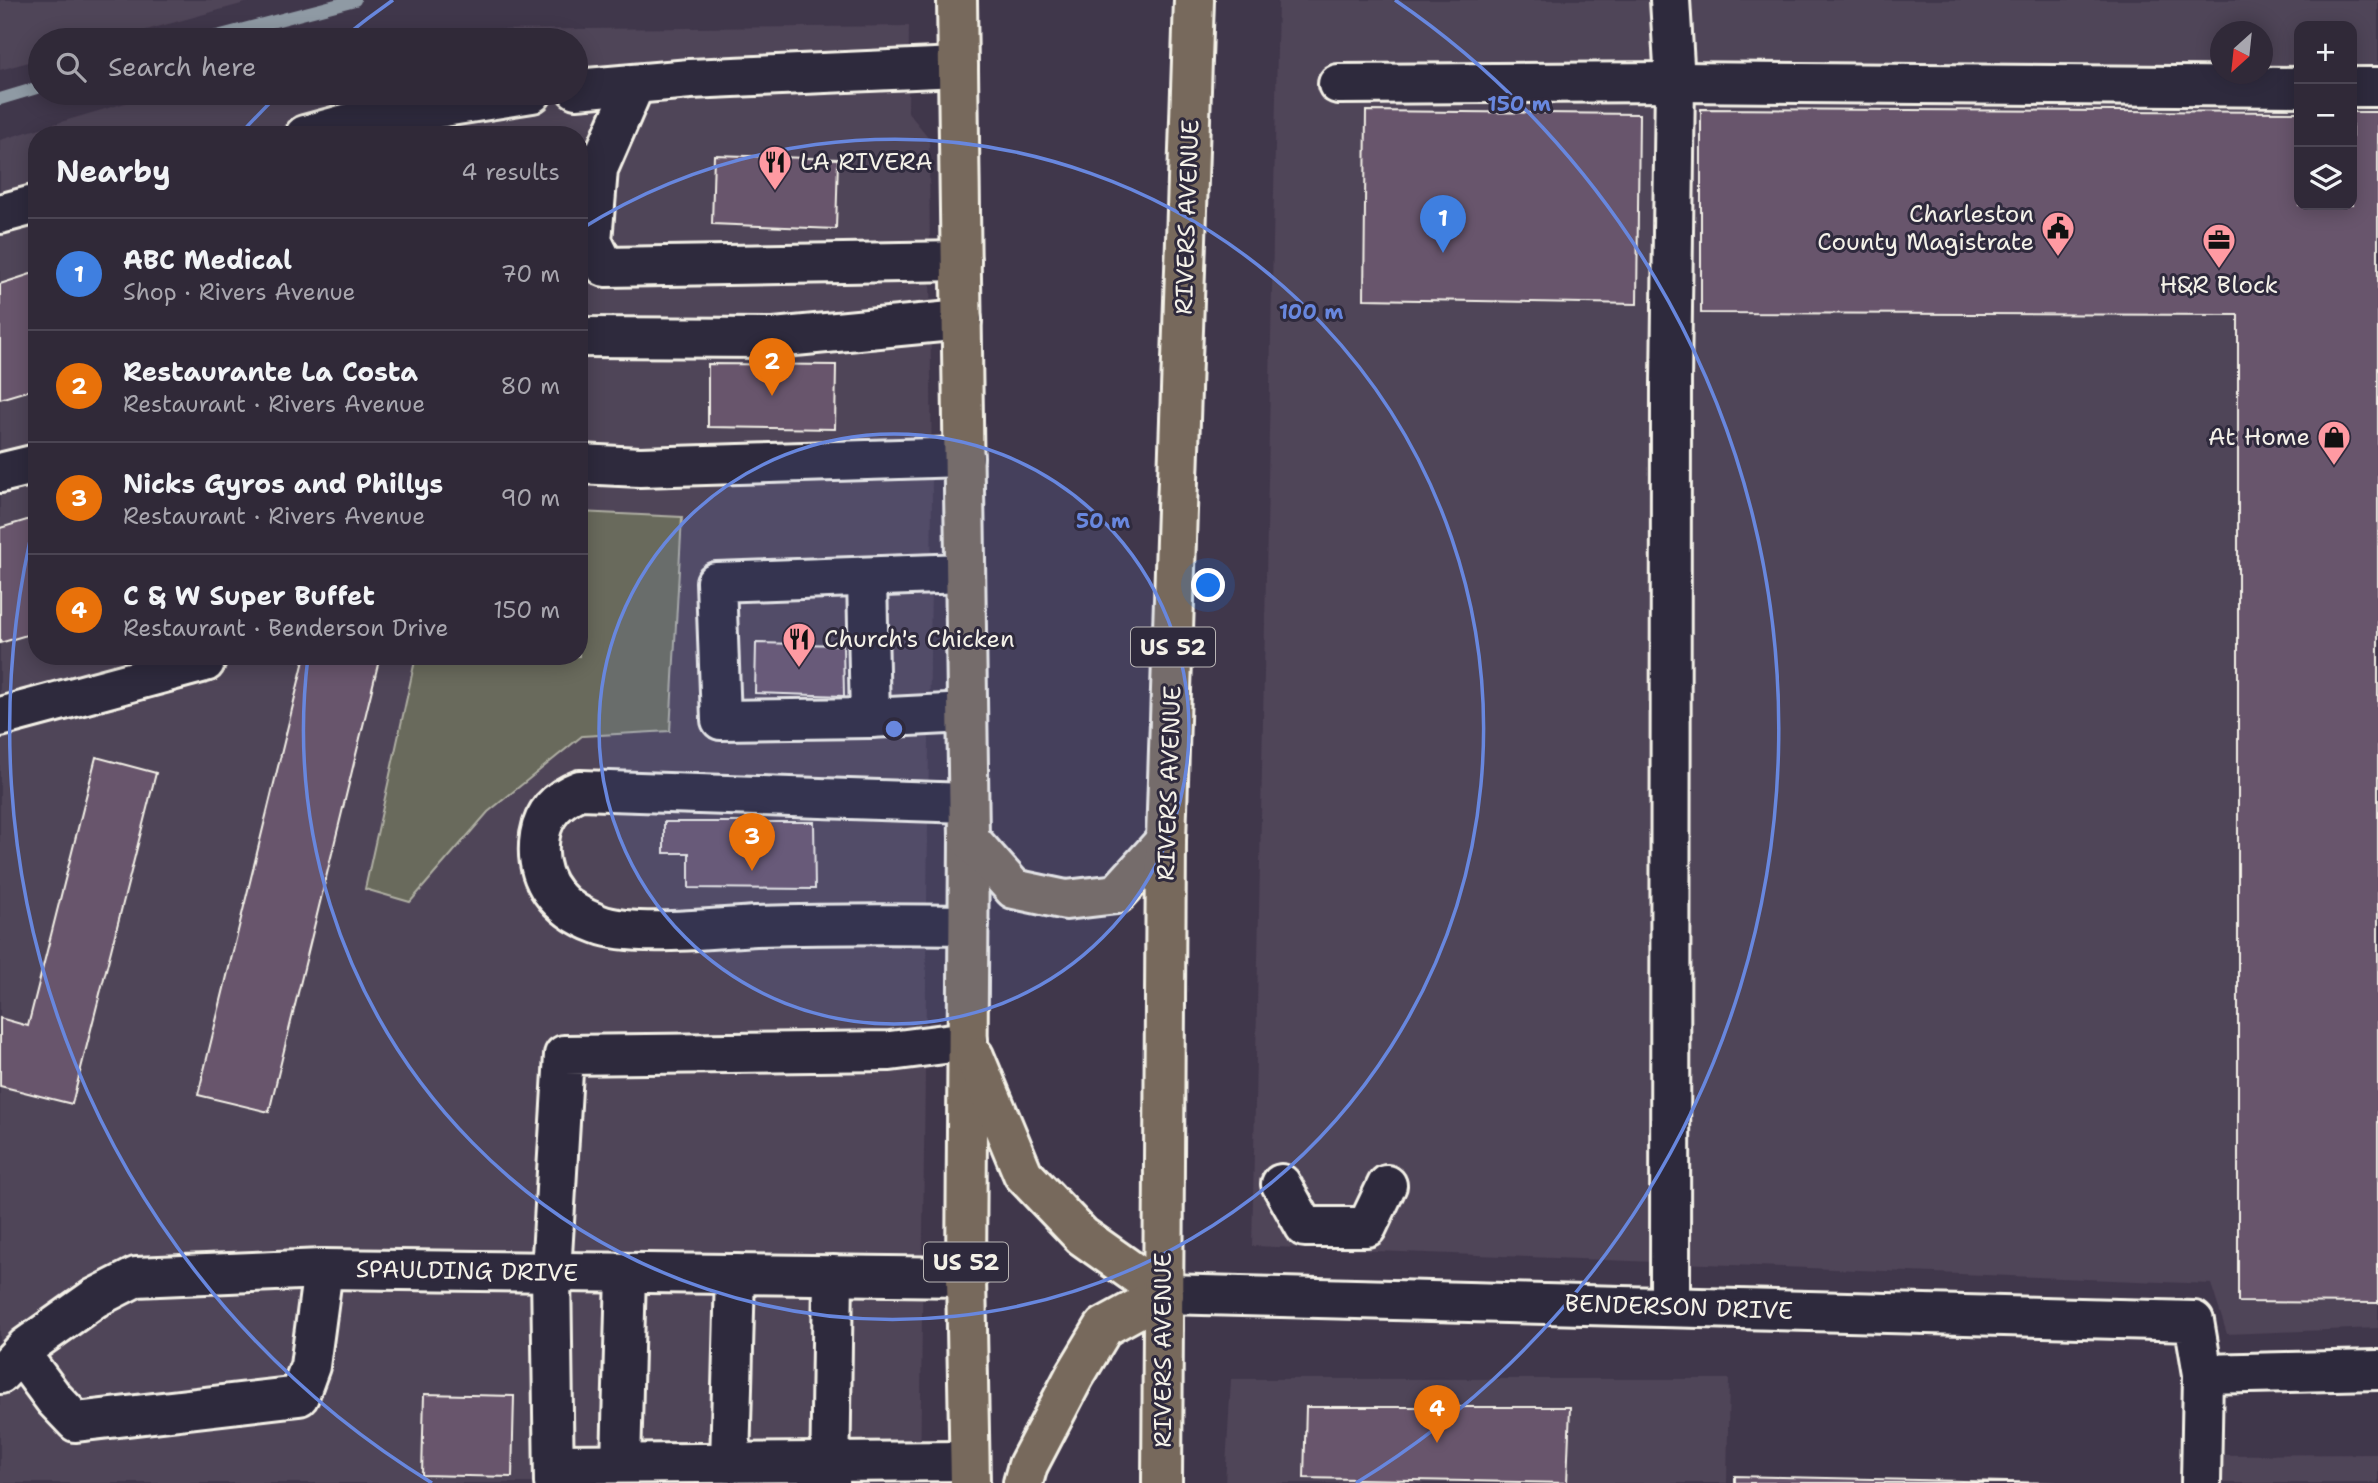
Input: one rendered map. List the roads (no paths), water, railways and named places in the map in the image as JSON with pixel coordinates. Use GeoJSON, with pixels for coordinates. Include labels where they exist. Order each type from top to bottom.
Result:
{"type":"FeatureCollection","features":[{"type":"Feature","properties":{"kind":"main road","name":"US 52"},"geometry":{"type":"LineString","coordinates":[[957,0],[969,821],[965,1277],[970,1472]]}},
{"type":"Feature","properties":{"kind":"main road","name":"RIVERS AVENUE"},"geometry":{"type":"LineString","coordinates":[[1163,1483],[1166,840],[1194,0]]}},
{"type":"Feature","properties":{"kind":"main road"},"geometry":{"type":"LineString","coordinates":[[969,821],[1014,889],[1066,900],[1117,894],[1166,840]]}},
{"type":"Feature","properties":{"kind":"main road"},"geometry":{"type":"LineString","coordinates":[[968,1041],[1023,1174],[1082,1236],[1164,1294],[1104,1327],[1062,1399],[1028,1465],[1023,1483]]}},
{"type":"Feature","properties":{"kind":"street"},"geometry":{"type":"LineString","coordinates":[[1670,0],[1675,82],[1671,383],[1670,1307]]}},
{"type":"Feature","properties":{"kind":"street"},"geometry":{"type":"LineString","coordinates":[[588,88],[690,79],[958,67]]}},
{"type":"Feature","properties":{"kind":"street"},"geometry":{"type":"LineString","coordinates":[[1338,84],[1675,82],[2294,87]]}},
{"type":"Feature","properties":{"kind":"street"},"geometry":{"type":"LineString","coordinates":[[635,84],[598,169],[592,241],[605,267],[961,261]]}},
{"type":"Feature","properties":{"kind":"street"},"geometry":{"type":"LineString","coordinates":[[2357,87],[2378,87]]}},
{"type":"Feature","properties":{"kind":"street"},"geometry":{"type":"LineString","coordinates":[[364,126],[471,105]]}},
{"type":"Feature","properties":{"kind":"street"},"geometry":{"type":"LineString","coordinates":[[0,214],[28,206]]}},
{"type":"Feature","properties":{"kind":"street"},"geometry":{"type":"LineString","coordinates":[[588,337],[774,338],[962,320]]}},
{"type":"Feature","properties":{"kind":"street"},"geometry":{"type":"LineString","coordinates":[[588,464],[640,467],[964,457]]}},
{"type":"Feature","properties":{"kind":"street"},"geometry":{"type":"LineString","coordinates":[[0,473],[28,466]]}},
{"type":"Feature","properties":{"kind":"street"},"geometry":{"type":"LineString","coordinates":[[965,573],[716,582],[721,720],[870,718],[967,713]]}},
{"type":"Feature","properties":{"kind":"street"},"geometry":{"type":"LineString","coordinates":[[867,578],[870,718]]}},
{"type":"Feature","properties":{"kind":"street"},"geometry":{"type":"LineString","coordinates":[[0,717],[194,665]]}},
{"type":"Feature","properties":{"kind":"street"},"geometry":{"type":"LineString","coordinates":[[969,821],[580,790],[563,796],[551,808],[543,822],[539,862],[544,880],[560,903],[599,925],[634,931],[833,924],[969,925]]}},
{"type":"Feature","properties":{"kind":"street"},"geometry":{"type":"LineString","coordinates":[[968,1041],[890,1051],[564,1055],[551,1272],[554,1473],[621,1464],[730,1463],[830,1473],[970,1472]]}},
{"type":"Feature","properties":{"kind":"street"},"geometry":{"type":"LineString","coordinates":[[1281,1184],[1306,1227],[1367,1227],[1387,1185]]}},
{"type":"Feature","properties":{"kind":"street"},"geometry":{"type":"LineString","coordinates":[[10,1363],[54,1399],[76,1422],[299,1396],[310,1366],[323,1269]]}},
{"type":"Feature","properties":{"kind":"street","name":"SPAULDING DRIVE"},"geometry":{"type":"LineString","coordinates":[[10,1363],[95,1298],[136,1277],[323,1269],[965,1277]]}},
{"type":"Feature","properties":{"kind":"street"},"geometry":{"type":"LineString","coordinates":[[621,1464],[626,1273]]}},
{"type":"Feature","properties":{"kind":"street"},"geometry":{"type":"LineString","coordinates":[[730,1463],[735,1274]]}},
{"type":"Feature","properties":{"kind":"street"},"geometry":{"type":"LineString","coordinates":[[830,1473],[833,1275]]}},
{"type":"Feature","properties":{"kind":"street","name":"BENDERSON DRIVE"},"geometry":{"type":"LineString","coordinates":[[1164,1294],[2194,1321],[2203,1374]]}},
{"type":"Feature","properties":{"kind":"street"},"geometry":{"type":"LineString","coordinates":[[2201,1483],[2203,1374],[2378,1370]]}},
{"type":"Feature","properties":{"kind":"waterway"},"geometry":{"type":"LineString","coordinates":[[248,28],[355,0]]}},
{"type":"Feature","properties":{"kind":"waterway"},"geometry":{"type":"LineString","coordinates":[[0,99],[28,91]]}},
{"type":"Feature","properties":{"kind":"place","name":"LA RIVERA"},"geometry":{"type":"Point","coordinates":[775,192]}},
{"type":"Feature","properties":{"kind":"place","name":"ABC Medical"},"geometry":{"type":"Point","coordinates":[1443,253]}},
{"type":"Feature","properties":{"kind":"place","name":"Charleston County Magistrate"},"geometry":{"type":"Point","coordinates":[2058,258]}},
{"type":"Feature","properties":{"kind":"place","name":"H&R Block"},"geometry":{"type":"Point","coordinates":[2219,270]}},
{"type":"Feature","properties":{"kind":"place","name":"Restaurante La Costa"},"geometry":{"type":"Point","coordinates":[772,396]}},
{"type":"Feature","properties":{"kind":"place","name":"At Home"},"geometry":{"type":"Point","coordinates":[2334,467]}},
{"type":"Feature","properties":{"kind":"place","name":"Church's Chicken"},"geometry":{"type":"Point","coordinates":[799,669]}},
{"type":"Feature","properties":{"kind":"place","name":"Nicks Gyros and Phillys"},"geometry":{"type":"Point","coordinates":[752,871]}},
{"type":"Feature","properties":{"kind":"place","name":"C & W Super Buffet"},"geometry":{"type":"Point","coordinates":[1437,1443]}}]}
